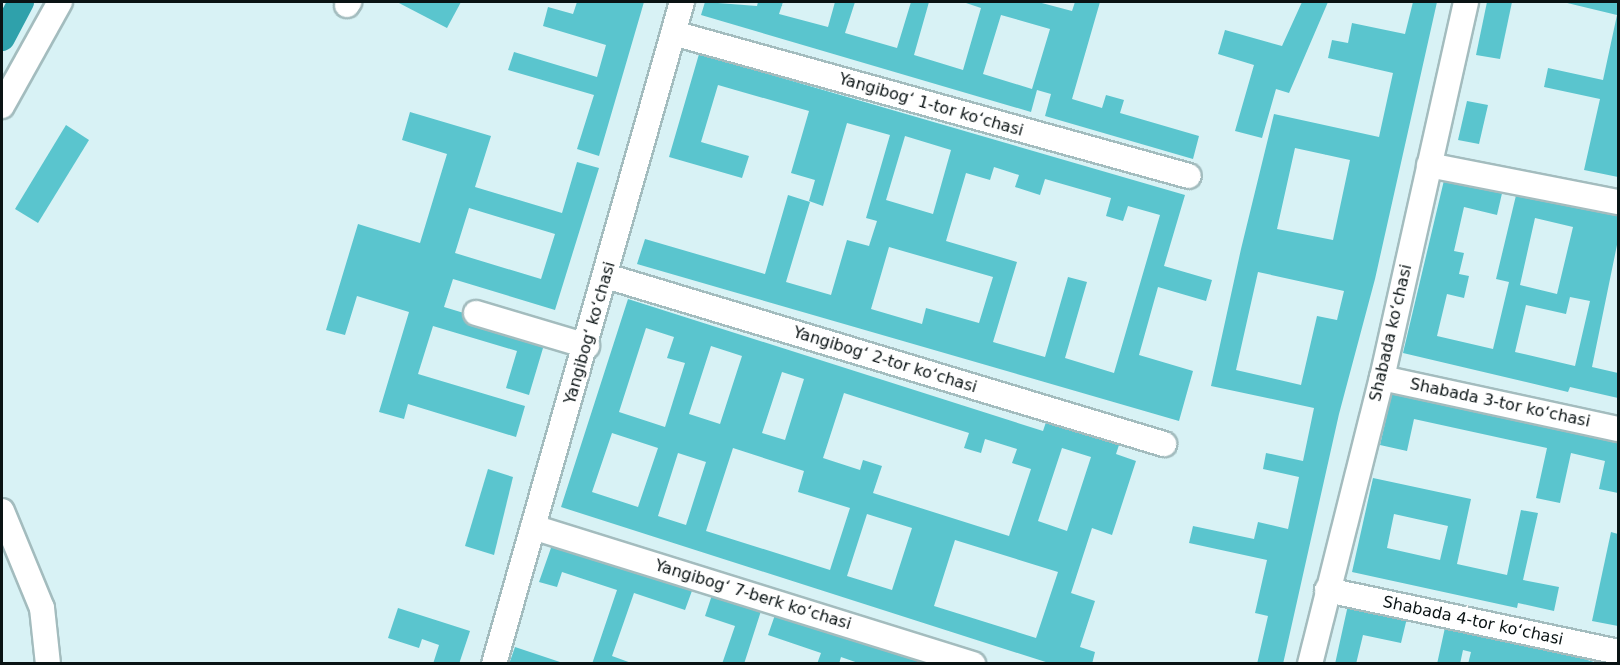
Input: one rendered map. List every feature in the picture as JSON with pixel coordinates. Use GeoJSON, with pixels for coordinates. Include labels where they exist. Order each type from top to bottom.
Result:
{"type":"FeatureCollection","features":[{"type":"Feature","properties":{"kind":"street"},"geometry":{"type":"LineString","coordinates":[[2,106],[60,2]]}},
{"type":"Feature","properties":{"kind":"street","name":"Yangibogʻ koʻchasi"},"geometry":{"type":"LineString","coordinates":[[494,663],[587,346],[682,2]]}},
{"type":"Feature","properties":{"kind":"street","name":"Shabada koʻchasi"},"geometry":{"type":"LineString","coordinates":[[1310,663],[1382,378],[1466,2]]}},
{"type":"Feature","properties":{"kind":"street","name":"Yangibogʻ 1-tor koʻchasi"},"geometry":{"type":"LineString","coordinates":[[673,33],[1189,176]]}},
{"type":"Feature","properties":{"kind":"street"},"geometry":{"type":"LineString","coordinates":[[1429,165],[1618,202]]}},
{"type":"Feature","properties":{"kind":"street","name":"Yangibogʻ 2-tor koʻchasi"},"geometry":{"type":"LineString","coordinates":[[606,276],[1164,444]]}},
{"type":"Feature","properties":{"kind":"street"},"geometry":{"type":"LineString","coordinates":[[476,313],[587,346]]}},
{"type":"Feature","properties":{"kind":"street","name":"Shabada 3-tor koʻchasi"},"geometry":{"type":"LineString","coordinates":[[1382,378],[1618,429]]}},
{"type":"Feature","properties":{"kind":"street"},"geometry":{"type":"LineString","coordinates":[[2,511],[42,608],[48,663]]}},
{"type":"Feature","properties":{"kind":"street","name":"Yangibogʻ 7-berk koʻchasi"},"geometry":{"type":"LineString","coordinates":[[533,527],[973,663]]}},
{"type":"Feature","properties":{"kind":"street","name":"Shabada 4-tor koʻchasi"},"geometry":{"type":"LineString","coordinates":[[1327,590],[1618,652]]}},
{"type":"Feature","properties":{"kind":"building"},"geometry":{"type":"Polygon","coordinates":[[[397,2],[461,2],[447,28],[397,2]]]}},
{"type":"Feature","properties":{"kind":"building"},"geometry":{"type":"Polygon","coordinates":[[[577,2],[644,2],[599,156],[577,149],[594,95],[508,70],[514,52],[597,77],[606,45],[543,26],[548,7],[573,14],[577,2]]]}},
{"type":"Feature","properties":{"kind":"building"},"geometry":{"type":"Polygon","coordinates":[[[705,2],[757,6],[758,2],[783,2],[779,14],[828,27],[835,2],[855,2],[845,33],[897,48],[911,2],[929,2],[914,55],[963,70],[981,8],[963,2],[1038,2],[1072,11],[1075,2],[1100,2],[1072,99],[1102,108],[1106,95],[1124,100],[1120,113],[1199,136],[1193,159],[1045,116],[1051,94],[1037,90],[1031,112],[701,15],[705,2]],[[1001,15],[983,74],[1032,89],[1050,29],[1001,15]]]}},
{"type":"Feature","properties":{"kind":"building"},"geometry":{"type":"Polygon","coordinates":[[[1302,2],[1328,2],[1289,93],[1276,89],[1262,138],[1235,131],[1254,65],[1218,54],[1225,30],[1282,46],[1302,2]]]}},
{"type":"Feature","properties":{"kind":"building"},"geometry":{"type":"Polygon","coordinates":[[[1413,2],[1437,2],[1375,279],[1339,414],[1283,664],[1257,664],[1268,616],[1255,613],[1267,560],[1189,543],[1193,526],[1254,539],[1258,522],[1288,529],[1299,477],[1263,469],[1266,453],[1303,461],[1314,408],[1211,386],[1241,249],[1274,114],[1379,137],[1393,73],[1328,58],[1332,40],[1348,43],[1352,23],[1405,34],[1413,2]],[[1295,148],[1277,229],[1333,240],[1350,160],[1295,148]],[[1258,272],[1236,370],[1301,385],[1317,316],[1337,320],[1344,291],[1258,272]]]}},
{"type":"Feature","properties":{"kind":"building"},"geometry":{"type":"Polygon","coordinates":[[[1487,2],[1512,2],[1500,59],[1476,55],[1487,2]]]}},
{"type":"Feature","properties":{"kind":"building"},"geometry":{"type":"Polygon","coordinates":[[[1563,2],[1618,2],[1618,177],[1584,170],[1600,99],[1544,87],[1548,68],[1603,80],[1617,15],[1563,2]]]}},
{"type":"Feature","properties":{"kind":"building"},"geometry":{"type":"Polygon","coordinates":[[[699,54],[1185,195],[1164,266],[1212,280],[1206,301],[1158,287],[1139,355],[1193,371],[1179,421],[637,264],[645,239],[765,274],[788,195],[810,202],[786,282],[831,295],[847,240],[869,246],[877,221],[866,218],[890,135],[847,123],[823,206],[809,201],[815,180],[791,173],[809,111],[718,85],[701,142],[749,156],[742,178],[669,157],[699,54]],[[905,136],[886,200],[933,214],[951,150],[905,136]],[[994,167],[990,180],[966,173],[946,241],[1017,262],[993,342],[1045,357],[1068,277],[1087,282],[1065,358],[1114,373],[1160,215],[1128,206],[1123,221],[1106,216],[1111,198],[1045,179],[1040,195],[1015,187],[1019,175],[994,167]],[[889,247],[871,309],[922,324],[926,308],[979,323],[993,277],[889,247]]]}},
{"type":"Feature","properties":{"kind":"building"},"geometry":{"type":"Polygon","coordinates":[[[1467,101],[1488,105],[1479,144],[1458,140],[1467,101]]]}},
{"type":"Feature","properties":{"kind":"building"},"geometry":{"type":"Polygon","coordinates":[[[410,112],[491,136],[475,187],[562,213],[577,162],[599,168],[555,310],[453,279],[444,307],[546,338],[529,395],[506,388],[517,351],[433,326],[418,374],[525,406],[516,437],[408,404],[404,419],[379,412],[409,312],[357,296],[345,335],[326,330],[358,224],[420,243],[447,154],[402,140],[410,112]],[[469,208],[455,253],[541,279],[555,234],[469,208]]]}},
{"type":"Feature","properties":{"kind":"building"},"geometry":{"type":"Polygon","coordinates":[[[66,125],[89,140],[38,223],[15,209],[66,125]]]}},
{"type":"Feature","properties":{"kind":"building"},"geometry":{"type":"Polygon","coordinates":[[[1445,176],[1503,189],[1497,215],[1464,207],[1454,251],[1464,253],[1459,274],[1469,276],[1464,298],[1447,294],[1437,336],[1493,349],[1509,282],[1496,279],[1518,187],[1618,211],[1618,240],[1592,367],[1618,373],[1618,398],[1570,387],[1568,392],[1403,353],[1445,176]],[[1535,218],[1520,285],[1557,294],[1573,227],[1535,218]],[[1570,297],[1566,314],[1526,305],[1515,352],[1575,366],[1590,301],[1570,297]]]}},
{"type":"Feature","properties":{"kind":"building"},"geometry":{"type":"Polygon","coordinates":[[[628,299],[1043,431],[1047,419],[1120,442],[1116,454],[1136,461],[1112,535],[1092,528],[1071,593],[1095,601],[1080,647],[1095,652],[1092,664],[1052,664],[561,507],[628,299]],[[646,328],[619,412],[665,427],[685,363],[667,358],[674,337],[646,328]],[[711,346],[689,414],[720,424],[742,356],[711,346]],[[782,372],[762,433],[785,440],[804,379],[782,372]],[[844,393],[823,458],[860,470],[863,460],[882,466],[873,493],[1009,536],[1031,469],[1012,463],[1017,449],[985,439],[981,453],[964,448],[969,433],[844,393]],[[612,433],[592,492],[638,507],[658,448],[612,433]],[[733,448],[706,531],[830,570],[850,508],[798,492],[804,471],[733,448]],[[1062,448],[1038,521],[1067,531],[1091,457],[1062,448]],[[678,453],[658,516],[686,525],[706,462],[678,453]],[[867,514],[847,576],[892,590],[912,528],[867,514]],[[955,540],[934,606],[1036,638],[1058,572],[955,540]]]}},
{"type":"Feature","properties":{"kind":"building"},"geometry":{"type":"Polygon","coordinates":[[[1393,388],[1618,436],[1618,493],[1599,489],[1605,461],[1571,453],[1560,503],[1536,498],[1547,448],[1414,419],[1407,451],[1380,445],[1393,388]]]}},
{"type":"Feature","properties":{"kind":"building"},"geometry":{"type":"Polygon","coordinates":[[[488,469],[513,477],[494,555],[465,546],[488,469]]]}},
{"type":"Feature","properties":{"kind":"building"},"geometry":{"type":"Polygon","coordinates":[[[1373,478],[1471,499],[1457,564],[1507,575],[1521,510],[1538,513],[1523,580],[1559,587],[1554,611],[1518,603],[1517,608],[1352,572],[1373,478]],[[1394,514],[1387,548],[1440,560],[1448,526],[1394,514]]]}},
{"type":"Feature","properties":{"kind":"building"},"geometry":{"type":"Polygon","coordinates":[[[1611,532],[1618,534],[1618,626],[1592,621],[1611,532]]]}},
{"type":"Feature","properties":{"kind":"building"},"geometry":{"type":"Polygon","coordinates":[[[552,545],[693,588],[685,610],[634,593],[612,656],[634,664],[592,664],[617,590],[562,572],[557,587],[539,582],[552,545]]]}},
{"type":"Feature","properties":{"kind":"building"},"geometry":{"type":"Polygon","coordinates":[[[712,595],[761,611],[744,664],[722,664],[735,626],[705,616],[712,595]]]}},
{"type":"Feature","properties":{"kind":"building"},"geometry":{"type":"Polygon","coordinates":[[[1348,605],[1407,618],[1401,643],[1363,635],[1356,664],[1335,664],[1348,605]]]}},
{"type":"Feature","properties":{"kind":"building"},"geometry":{"type":"Polygon","coordinates":[[[398,608],[470,631],[459,664],[433,664],[439,645],[422,639],[419,648],[388,638],[398,608]]]}},
{"type":"Feature","properties":{"kind":"building"},"geometry":{"type":"Polygon","coordinates":[[[776,612],[944,664],[861,664],[841,657],[839,664],[817,664],[821,653],[768,635],[776,612]]]}},
{"type":"Feature","properties":{"kind":"building"},"geometry":{"type":"Polygon","coordinates":[[[1446,623],[1585,654],[1584,659],[1601,664],[1468,664],[1471,652],[1463,650],[1460,664],[1437,664],[1446,623]]]}},
{"type":"Feature","properties":{"kind":"building"},"geometry":{"type":"Polygon","coordinates":[[[515,647],[563,663],[563,664],[509,664],[515,647]]]}},
{"type":"Feature","properties":{"kind":"waterway"},"geometry":{"type":"LineString","coordinates":[[2,38],[21,2]]}}]}
